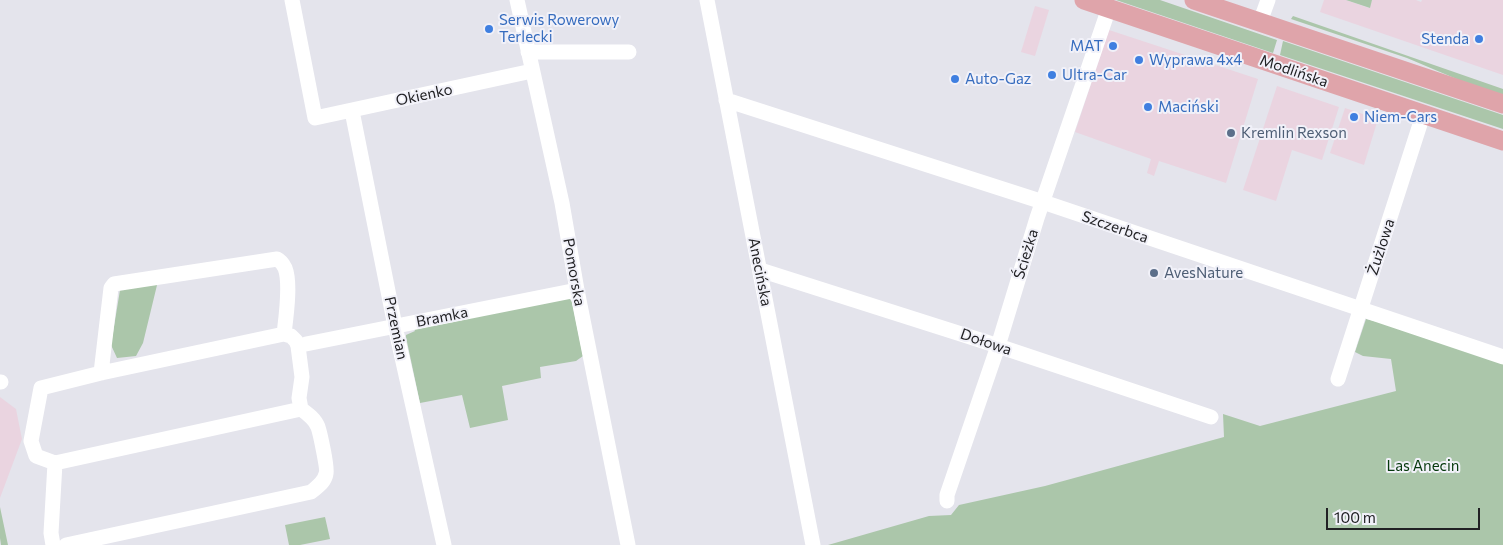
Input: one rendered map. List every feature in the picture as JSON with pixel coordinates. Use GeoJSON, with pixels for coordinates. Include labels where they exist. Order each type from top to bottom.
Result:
{"type":"FeatureCollection","features":[{"type":"Feature","properties":{"kind":"main road","name":"Modlińska"},"geometry":{"type":"LineString","coordinates":[[1084,0],[1503,141]]}},
{"type":"Feature","properties":{"kind":"main road"},"geometry":{"type":"LineString","coordinates":[[1194,0],[1503,104]]}},
{"type":"Feature","properties":{"kind":"street","name":"Okienko"},"geometry":{"type":"LineString","coordinates":[[292,0],[315,118],[532,71]]}},
{"type":"Feature","properties":{"kind":"street","name":"Pomorska"},"geometry":{"type":"LineString","coordinates":[[517,0],[562,203],[577,290],[628,545]]}},
{"type":"Feature","properties":{"kind":"street","name":"Anecińska"},"geometry":{"type":"LineString","coordinates":[[707,0],[813,545]]}},
{"type":"Feature","properties":{"kind":"street"},"geometry":{"type":"LineString","coordinates":[[1260,22],[1268,0]]}},
{"type":"Feature","properties":{"kind":"street","name":"Ścieżka"},"geometry":{"type":"LineString","coordinates":[[947,500],[950,486],[998,346],[1043,202],[1108,8]]}},
{"type":"Feature","properties":{"kind":"street"},"geometry":{"type":"LineString","coordinates":[[528,52],[629,52]]}},
{"type":"Feature","properties":{"kind":"street","name":"Szczerbca"},"geometry":{"type":"LineString","coordinates":[[726,100],[1043,202],[1503,357]]}},
{"type":"Feature","properties":{"kind":"street","name":"Przemian"},"geometry":{"type":"LineString","coordinates":[[352,111],[395,326],[444,545]]}},
{"type":"Feature","properties":{"kind":"street","name":"Żużlowa"},"geometry":{"type":"LineString","coordinates":[[1338,379],[1423,115]]}},
{"type":"Feature","properties":{"kind":"street"},"geometry":{"type":"LineString","coordinates":[[101,373],[111,288],[114,284],[277,259],[283,263],[288,291],[284,334]]}},
{"type":"Feature","properties":{"kind":"street","name":"Dołowa"},"geometry":{"type":"LineString","coordinates":[[760,270],[1212,416]]}},
{"type":"Feature","properties":{"kind":"street","name":"Bramka"},"geometry":{"type":"LineString","coordinates":[[306,344],[577,290]]}},
{"type":"Feature","properties":{"kind":"street"},"geometry":{"type":"LineString","coordinates":[[66,545],[311,492],[323,482],[327,472],[318,426],[309,414],[302,409],[299,398],[302,377],[298,346],[291,336],[284,334],[101,373],[41,388],[31,441],[36,456],[55,463],[302,409]]}},
{"type":"Feature","properties":{"kind":"street"},"geometry":{"type":"LineString","coordinates":[[53,545],[51,533],[55,463]]}},
{"type":"Feature","properties":{"kind":"shaded area"},"geometry":{"type":"Polygon","coordinates":[[[1324,0],[1346,0],[1369,8],[1372,0],[1416,0],[1421,2],[1422,0],[1503,0],[1503,75],[1320,12],[1324,0]]]}},
{"type":"Feature","properties":{"kind":"shaded area"},"geometry":{"type":"Polygon","coordinates":[[[1035,6],[1049,10],[1035,56],[1021,52],[1035,6]]]}},
{"type":"Feature","properties":{"kind":"shaded area"},"geometry":{"type":"Polygon","coordinates":[[[1109,30],[1258,79],[1226,183],[1159,161],[1154,176],[1147,173],[1151,159],[1075,132],[1109,30]]]}},
{"type":"Feature","properties":{"kind":"shaded area"},"geometry":{"type":"Polygon","coordinates":[[[1277,86],[1339,107],[1322,160],[1292,150],[1276,201],[1243,190],[1277,86]]]}},
{"type":"Feature","properties":{"kind":"shaded area"},"geometry":{"type":"Polygon","coordinates":[[[1345,108],[1378,119],[1364,165],[1330,153],[1345,108]]]}},
{"type":"Feature","properties":{"kind":"shaded area"},"geometry":{"type":"Polygon","coordinates":[[[0,397],[16,409],[22,439],[0,498],[0,397]]]}},
{"type":"Feature","properties":{"kind":"green space"},"geometry":{"type":"Polygon","coordinates":[[[1116,0],[1160,0],[1277,40],[1273,53],[1116,0]]]}},
{"type":"Feature","properties":{"kind":"green space"},"geometry":{"type":"Polygon","coordinates":[[[1346,0],[1372,0],[1370,8],[1346,0]]]}},
{"type":"Feature","properties":{"kind":"green space"},"geometry":{"type":"Polygon","coordinates":[[[1293,16],[1503,89],[1503,96],[1466,83],[1407,58],[1291,19],[1293,16]]]}},
{"type":"Feature","properties":{"kind":"green space"},"geometry":{"type":"Polygon","coordinates":[[[1283,41],[1503,115],[1503,129],[1280,55],[1283,41]]]}},
{"type":"Feature","properties":{"kind":"green space"},"geometry":{"type":"Polygon","coordinates":[[[158,281],[143,343],[136,356],[117,358],[111,345],[120,290],[158,281]]]}},
{"type":"Feature","properties":{"kind":"green space"},"geometry":{"type":"Polygon","coordinates":[[[569,298],[572,302],[583,356],[576,361],[540,367],[541,378],[502,386],[508,420],[470,428],[462,395],[420,403],[406,337],[406,335],[415,331],[414,329],[569,298]]]}},
{"type":"Feature","properties":{"kind":"green space","name":"Las Anecin"},"geometry":{"type":"Polygon","coordinates":[[[1366,319],[1394,326],[1503,362],[1503,545],[828,545],[929,516],[951,515],[959,505],[1045,486],[1224,437],[1223,414],[1260,426],[1396,391],[1391,359],[1363,356],[1355,352],[1366,319]]]}},
{"type":"Feature","properties":{"kind":"green space"},"geometry":{"type":"Polygon","coordinates":[[[0,507],[8,545],[1,545],[0,507]]]}},
{"type":"Feature","properties":{"kind":"green space"},"geometry":{"type":"Polygon","coordinates":[[[325,517],[330,539],[300,545],[289,545],[285,525],[325,517]]]}},
{"type":"Feature","properties":{"kind":"place","name":"Serwis Rowerowy Terlecki"},"geometry":{"type":"Point","coordinates":[489,29]}},
{"type":"Feature","properties":{"kind":"place","name":"Stenda"},"geometry":{"type":"Point","coordinates":[1479,39]}},
{"type":"Feature","properties":{"kind":"place","name":"MAT"},"geometry":{"type":"Point","coordinates":[1113,46]}},
{"type":"Feature","properties":{"kind":"place","name":"Wyprawa 4x4"},"geometry":{"type":"Point","coordinates":[1139,60]}},
{"type":"Feature","properties":{"kind":"place","name":"Ultra-Car"},"geometry":{"type":"Point","coordinates":[1052,75]}},
{"type":"Feature","properties":{"kind":"place","name":"Auto-Gaz"},"geometry":{"type":"Point","coordinates":[955,79]}},
{"type":"Feature","properties":{"kind":"place","name":"Maciński"},"geometry":{"type":"Point","coordinates":[1148,107]}},
{"type":"Feature","properties":{"kind":"place","name":"Niem-Cars"},"geometry":{"type":"Point","coordinates":[1354,117]}},
{"type":"Feature","properties":{"kind":"place","name":"Kremlin Rexson"},"geometry":{"type":"Point","coordinates":[1231,133]}},
{"type":"Feature","properties":{"kind":"place","name":"AvesNature"},"geometry":{"type":"Point","coordinates":[1154,273]}}]}
